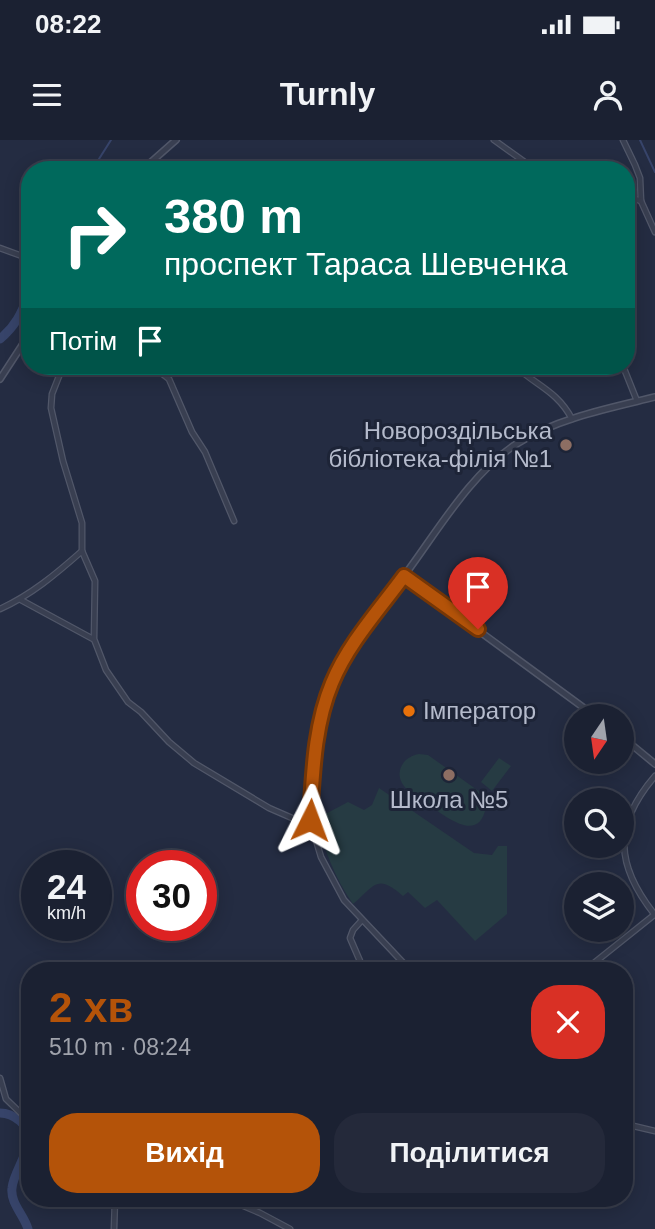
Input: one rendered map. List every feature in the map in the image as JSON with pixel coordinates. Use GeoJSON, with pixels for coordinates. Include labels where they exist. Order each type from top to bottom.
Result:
{"type":"FeatureCollection","features":[{"type":"Feature","properties":{"kind":"street"},"geometry":{"type":"LineString","coordinates":[[152,161],[176,140]]}},
{"type":"Feature","properties":{"kind":"street"},"geometry":{"type":"LineString","coordinates":[[494,140],[523,161]]}},
{"type":"Feature","properties":{"kind":"street"},"geometry":{"type":"LineString","coordinates":[[623,140],[633,161]]}},
{"type":"Feature","properties":{"kind":"street"},"geometry":{"type":"LineString","coordinates":[[635,166],[641,201],[655,232]]}},
{"type":"Feature","properties":{"kind":"street"},"geometry":{"type":"LineString","coordinates":[[635,199],[641,201]]}},
{"type":"Feature","properties":{"kind":"street"},"geometry":{"type":"LineString","coordinates":[[0,248],[21,256]]}},
{"type":"Feature","properties":{"kind":"street"},"geometry":{"type":"LineString","coordinates":[[0,379],[21,347]]}},
{"type":"Feature","properties":{"kind":"street"},"geometry":{"type":"LineString","coordinates":[[59,375],[52,394],[51,408],[60,450],[82,523],[82,551],[95,581],[94,639],[106,670],[128,702],[194,763],[246,796],[292,818],[310,820]]}},
{"type":"Feature","properties":{"kind":"street"},"geometry":{"type":"LineString","coordinates":[[164,375],[169,379],[192,432],[205,452],[234,521]]}},
{"type":"Feature","properties":{"kind":"street"},"geometry":{"type":"LineString","coordinates":[[528,375],[560,400],[572,420]]}},
{"type":"Feature","properties":{"kind":"street"},"geometry":{"type":"LineString","coordinates":[[626,375],[636,400]]}},
{"type":"Feature","properties":{"kind":"street"},"geometry":{"type":"LineString","coordinates":[[402,962],[344,900],[321,857],[310,820],[316,744],[332,682],[352,647],[467,492],[492,463],[520,442],[572,420],[636,400],[655,397]]}},
{"type":"Feature","properties":{"kind":"street"},"geometry":{"type":"LineString","coordinates":[[0,609],[20,600],[53,577],[82,551]]}},
{"type":"Feature","properties":{"kind":"street"},"geometry":{"type":"LineString","coordinates":[[404,576],[579,704]]}},
{"type":"Feature","properties":{"kind":"street"},"geometry":{"type":"LineString","coordinates":[[20,600],[94,639]]}},
{"type":"Feature","properties":{"kind":"street"},"geometry":{"type":"LineString","coordinates":[[634,747],[655,764]]}},
{"type":"Feature","properties":{"kind":"street"},"geometry":{"type":"LineString","coordinates":[[595,962],[655,915],[636,890],[623,846],[630,819],[655,776]]}},
{"type":"Feature","properties":{"kind":"street"},"geometry":{"type":"LineString","coordinates":[[360,962],[350,938],[362,920]]}},
{"type":"Feature","properties":{"kind":"street"},"geometry":{"type":"LineString","coordinates":[[0,1079],[6,1098],[21,1113]]}},
{"type":"Feature","properties":{"kind":"street"},"geometry":{"type":"LineString","coordinates":[[633,1126],[655,1131]]}},
{"type":"Feature","properties":{"kind":"street"},"geometry":{"type":"LineString","coordinates":[[114,1229],[115,1207]]}},
{"type":"Feature","properties":{"kind":"street"},"geometry":{"type":"LineString","coordinates":[[246,1207],[290,1229]]}},
{"type":"Feature","properties":{"kind":"shaded area"},"geometry":{"type":"Polygon","coordinates":[[[419,754],[428,755],[480,792],[486,807],[477,824],[470,826],[453,821],[404,786],[400,775],[402,765],[419,754]]]}},
{"type":"Feature","properties":{"kind":"shaded area"},"geometry":{"type":"Polygon","coordinates":[[[499,758],[511,766],[492,791],[481,782],[499,758]]]}},
{"type":"Feature","properties":{"kind":"shaded area"},"geometry":{"type":"Polygon","coordinates":[[[379,788],[474,853],[492,855],[498,846],[507,846],[507,914],[475,941],[437,900],[425,908],[408,892],[403,896],[382,883],[376,884],[353,904],[346,894],[331,863],[316,819],[348,802],[364,810],[372,805],[379,788]]]}},
{"type":"Feature","properties":{"kind":"waterway"},"geometry":{"type":"LineString","coordinates":[[98,161],[111,140]]}},
{"type":"Feature","properties":{"kind":"waterway"},"geometry":{"type":"LineString","coordinates":[[640,140],[655,172]]}},
{"type":"Feature","properties":{"kind":"waterway"},"geometry":{"type":"LineString","coordinates":[[0,339],[21,312]]}},
{"type":"Feature","properties":{"kind":"waterway"},"geometry":{"type":"LineString","coordinates":[[0,1113],[10,1115],[21,1122]]}},
{"type":"Feature","properties":{"kind":"waterway"},"geometry":{"type":"LineString","coordinates":[[21,1163],[12,1193],[28,1229]]}},
{"type":"Feature","properties":{"kind":"place","name":"Новороздільська бібліотека-філія №1"},"geometry":{"type":"Point","coordinates":[566,445]}},
{"type":"Feature","properties":{"kind":"place","name":"Імператор"},"geometry":{"type":"Point","coordinates":[409,711]}},
{"type":"Feature","properties":{"kind":"place","name":"Школа №5"},"geometry":{"type":"Point","coordinates":[449,775]}},
{"type":"Feature","properties":{"kind":"route"},"geometry":{"type":"LineString","coordinates":[[310,820],[316,744],[332,682],[352,647],[404,576],[478,629]]}}]}
